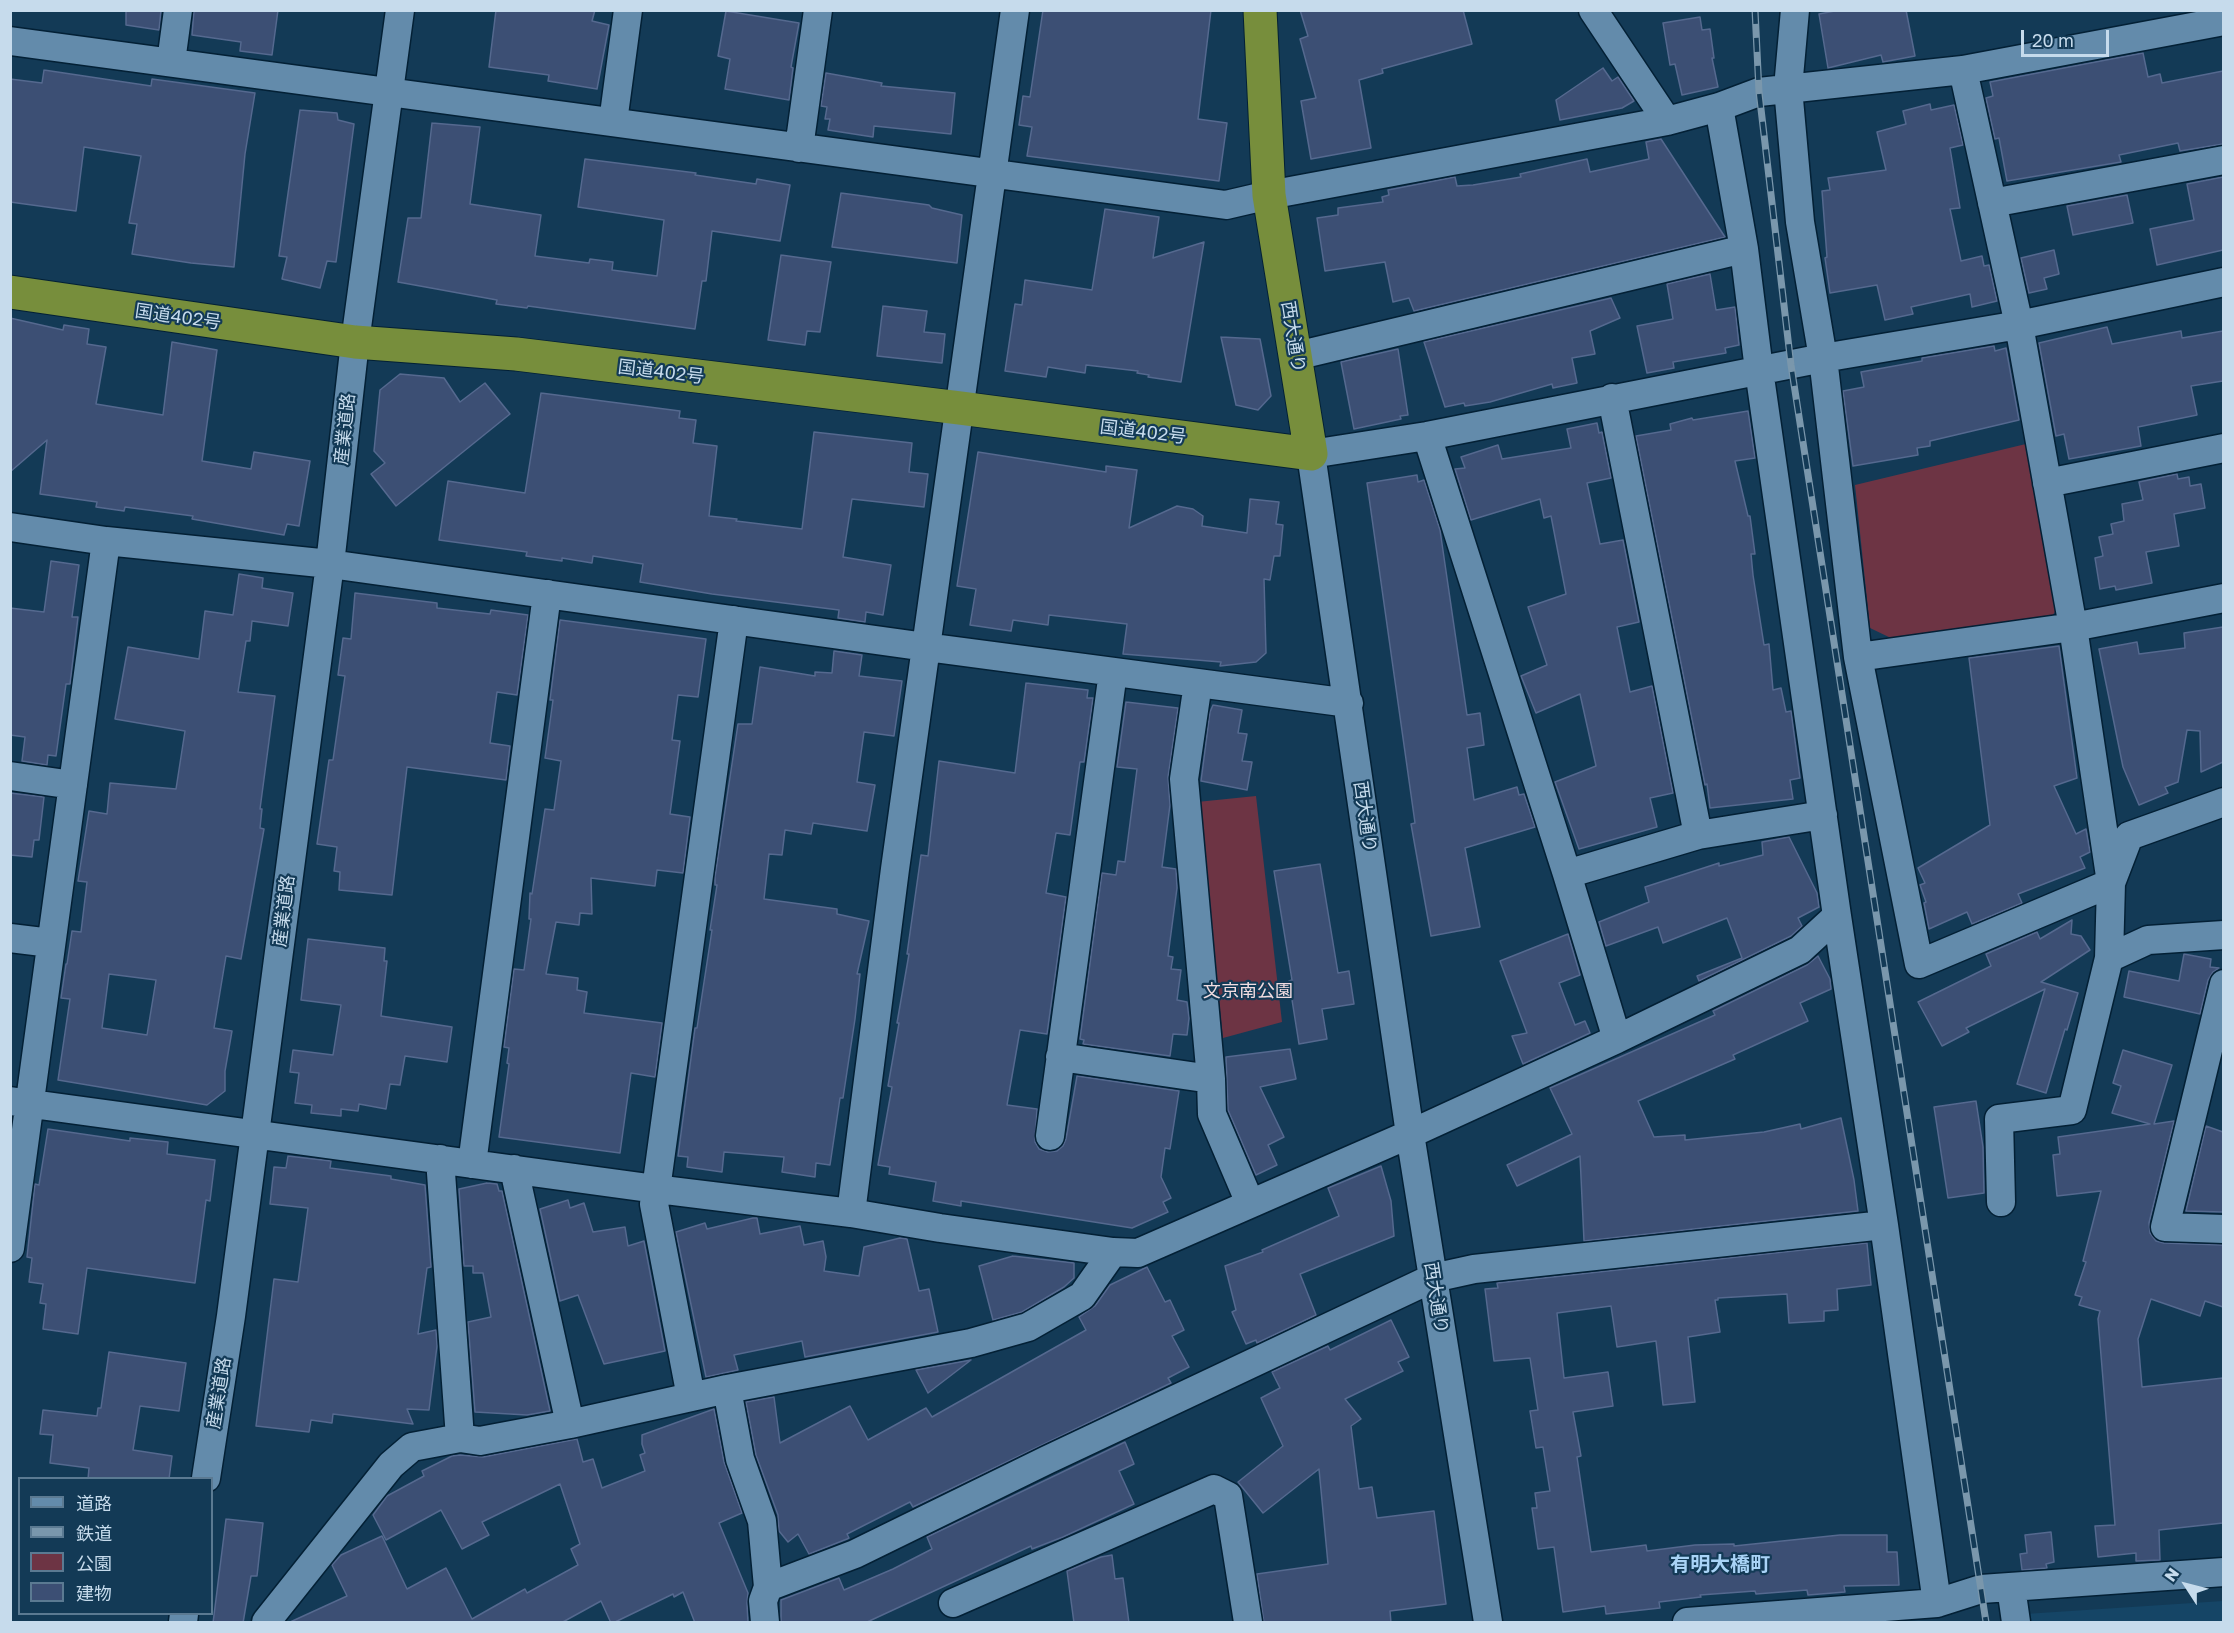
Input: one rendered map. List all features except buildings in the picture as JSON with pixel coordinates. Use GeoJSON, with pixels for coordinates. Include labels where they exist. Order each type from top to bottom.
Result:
{"type":"FeatureCollection","features":[{"type":"Feature","properties":{"kind":"highway","name":"西大通り"},"geometry":{"type":"LineString","coordinates":[[1260,10],[1269,195],[1311,454]]}},
{"type":"Feature","properties":{"kind":"highway","name":"国道402号"},"geometry":{"type":"LineString","coordinates":[[10,292],[355,342],[516,354],[960,408],[1311,454]]}},
{"type":"Feature","properties":{"kind":"street"},"geometry":{"type":"LineString","coordinates":[[171,62],[177,10]]}},
{"type":"Feature","properties":{"kind":"street","name":"産業道路"},"geometry":{"type":"LineString","coordinates":[[206,1477],[255,1134],[330,564],[355,342],[400,10]]}},
{"type":"Feature","properties":{"kind":"street"},"geometry":{"type":"LineString","coordinates":[[613,122],[628,10]]}},
{"type":"Feature","properties":{"kind":"street"},"geometry":{"type":"LineString","coordinates":[[799,148],[818,10]]}},
{"type":"Feature","properties":{"kind":"street"},"geometry":{"type":"LineString","coordinates":[[851,1213],[926,647],[1015,10]]}},
{"type":"Feature","properties":{"kind":"street"},"geometry":{"type":"LineString","coordinates":[[1593,10],[1667,121]]}},
{"type":"Feature","properties":{"kind":"street"},"geometry":{"type":"LineString","coordinates":[[1795,10],[1788,88],[1800,222],[1823,358],[1858,657],[1919,964],[2111,883],[2129,836],[2223,802]]}},
{"type":"Feature","properties":{"kind":"street"},"geometry":{"type":"LineString","coordinates":[[10,41],[1226,205],[1667,121],[1719,107],[1759,92],[1963,70],[2223,21]]}},
{"type":"Feature","properties":{"kind":"street"},"geometry":{"type":"LineString","coordinates":[[1963,70],[2019,325],[2073,627],[2111,883],[2109,958],[2072,1110],[1999,1119],[2001,1203]]}},
{"type":"Feature","properties":{"kind":"street"},"geometry":{"type":"LineString","coordinates":[[1719,107],[1744,249],[1759,370],[1937,1603]]}},
{"type":"Feature","properties":{"kind":"street"},"geometry":{"type":"LineString","coordinates":[[1992,203],[2223,160]]}},
{"type":"Feature","properties":{"kind":"street"},"geometry":{"type":"LineString","coordinates":[[1296,356],[1744,249]]}},
{"type":"Feature","properties":{"kind":"street"},"geometry":{"type":"LineString","coordinates":[[1311,454],[1427,436],[1823,358],[2019,325],[2223,282]]}},
{"type":"Feature","properties":{"kind":"street"},"geometry":{"type":"LineString","coordinates":[[1612,398],[1698,835]]}},
{"type":"Feature","properties":{"kind":"street"},"geometry":{"type":"LineString","coordinates":[[1427,436],[1567,874],[1617,1039]]}},
{"type":"Feature","properties":{"kind":"street"},"geometry":{"type":"LineString","coordinates":[[2047,483],[2223,448]]}},
{"type":"Feature","properties":{"kind":"street","name":"西大通り"},"geometry":{"type":"LineString","coordinates":[[1311,454],[1410,1134],[1488,1623]]}},
{"type":"Feature","properties":{"kind":"street"},"geometry":{"type":"LineString","coordinates":[[10,527],[106,541],[330,564],[1348,703]]}},
{"type":"Feature","properties":{"kind":"street"},"geometry":{"type":"LineString","coordinates":[[10,1248],[20,1102],[51,943],[106,541]]}},
{"type":"Feature","properties":{"kind":"street"},"geometry":{"type":"LineString","coordinates":[[472,1164],[547,594]]}},
{"type":"Feature","properties":{"kind":"street"},"geometry":{"type":"LineString","coordinates":[[1858,657],[2073,627],[2223,598]]}},
{"type":"Feature","properties":{"kind":"street"},"geometry":{"type":"LineString","coordinates":[[691,1397],[654,1204],[734,620]]}},
{"type":"Feature","properties":{"kind":"street"},"geometry":{"type":"LineString","coordinates":[[1050,1136],[1113,672]]}},
{"type":"Feature","properties":{"kind":"street"},"geometry":{"type":"LineString","coordinates":[[1198,683],[1184,779],[1211,1079],[1212,1114],[1250,1203]]}},
{"type":"Feature","properties":{"kind":"street"},"geometry":{"type":"LineString","coordinates":[[10,776],[73,784]]}},
{"type":"Feature","properties":{"kind":"street"},"geometry":{"type":"LineString","coordinates":[[1567,874],[1698,835],[1823,815]]}},
{"type":"Feature","properties":{"kind":"street"},"geometry":{"type":"LineString","coordinates":[[20,1102],[656,1189],[851,1213],[1113,1252],[1137,1253],[1410,1134],[1617,1039],[1800,950],[1837,916]]}},
{"type":"Feature","properties":{"kind":"street"},"geometry":{"type":"LineString","coordinates":[[2109,958],[2148,940],[2223,935]]}},
{"type":"Feature","properties":{"kind":"street"},"geometry":{"type":"LineString","coordinates":[[10,938],[51,943]]}},
{"type":"Feature","properties":{"kind":"street"},"geometry":{"type":"LineString","coordinates":[[2223,984],[2164,1227],[2223,1229]]}},
{"type":"Feature","properties":{"kind":"street"},"geometry":{"type":"LineString","coordinates":[[1060,1057],[1211,1079]]}},
{"type":"Feature","properties":{"kind":"street"},"geometry":{"type":"LineString","coordinates":[[440,1159],[460,1438]]}},
{"type":"Feature","properties":{"kind":"street"},"geometry":{"type":"LineString","coordinates":[[514,1169],[570,1424]]}},
{"type":"Feature","properties":{"kind":"street"},"geometry":{"type":"LineString","coordinates":[[768,1587],[855,1554],[1047,1460],[1432,1278],[1474,1269],[1884,1225]]}},
{"type":"Feature","properties":{"kind":"street"},"geometry":{"type":"LineString","coordinates":[[266,1623],[391,1465],[412,1447],[460,1438],[480,1441],[570,1424],[727,1389],[970,1343],[1028,1327],[1082,1296],[1113,1252]]}},
{"type":"Feature","properties":{"kind":"street"},"geometry":{"type":"LineString","coordinates":[[727,1389],[740,1459],[762,1521],[768,1587],[763,1601],[765,1623]]}},
{"type":"Feature","properties":{"kind":"street"},"geometry":{"type":"LineString","coordinates":[[953,1603],[1214,1489],[1228,1496],[1248,1623]]}},
{"type":"Feature","properties":{"kind":"street"},"geometry":{"type":"LineString","coordinates":[[1687,1623],[1852,1616],[1937,1603],[1981,1589],[2223,1572]]}},
{"type":"Feature","properties":{"kind":"street"},"geometry":{"type":"LineString","coordinates":[[2011,1587],[2016,1623]]}},
{"type":"Feature","properties":{"kind":"shaded area"},"geometry":{"type":"Polygon","coordinates":[[[2223,1601],[2223,1622],[2027,1622],[2025,1614],[2223,1601]]]}},
{"type":"Feature","properties":{"kind":"green space"},"geometry":{"type":"Polygon","coordinates":[[[2030,443],[2058,608],[2052,616],[1893,639],[1870,628],[1855,485],[2030,443]]]}},
{"type":"Feature","properties":{"kind":"green space","name":"文京南公園"},"geometry":{"type":"Polygon","coordinates":[[[1256,796],[1282,1022],[1223,1038],[1197,802],[1256,796]]]}},
{"type":"Feature","properties":{"kind":"railway"},"geometry":{"type":"LineString","coordinates":[[1755,10],[1759,92],[1791,365],[1986,1622]]}},
{"type":"Feature","properties":{"kind":"district","name":"有明大橋町"},"geometry":{"type":"Point","coordinates":[1720,1565]}}]}
